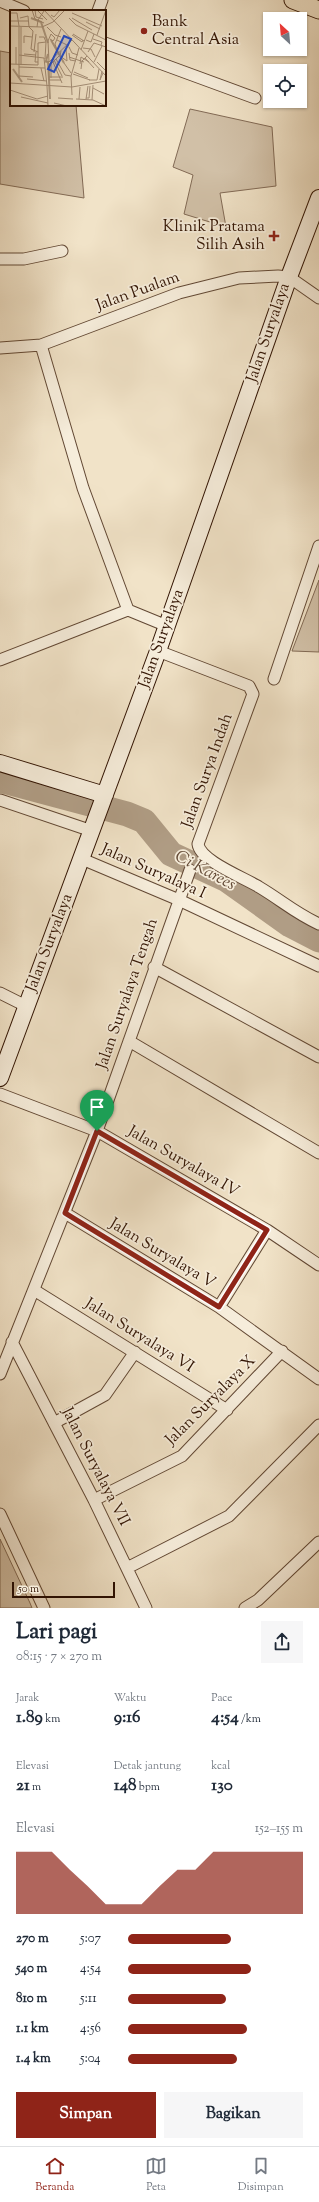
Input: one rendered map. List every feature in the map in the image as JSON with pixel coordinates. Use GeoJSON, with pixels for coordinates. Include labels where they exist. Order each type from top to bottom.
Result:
{"type":"FeatureCollection","features":[{"type":"Feature","properties":{"kind":"main road"},"geometry":{"type":"LineString","coordinates":[[293,0],[319,10]]}},
{"type":"Feature","properties":{"kind":"street"},"geometry":{"type":"LineString","coordinates":[[98,10],[102,0]]}},
{"type":"Feature","properties":{"kind":"street"},"geometry":{"type":"LineString","coordinates":[[0,1],[22,10]]}},
{"type":"Feature","properties":{"kind":"street"},"geometry":{"type":"LineString","coordinates":[[106,43],[255,98]]}},
{"type":"Feature","properties":{"kind":"street","name":"Jalan Suryalaya"},"geometry":{"type":"LineString","coordinates":[[0,1078],[158,651],[289,277],[319,198]]}},
{"type":"Feature","properties":{"kind":"street"},"geometry":{"type":"LineString","coordinates":[[0,259],[24,259],[62,251]]}},
{"type":"Feature","properties":{"kind":"street","name":"Jalan Pualam"},"geometry":{"type":"LineString","coordinates":[[0,348],[41,345],[186,291],[239,278],[278,276],[289,277]]}},
{"type":"Feature","properties":{"kind":"street"},"geometry":{"type":"LineString","coordinates":[[289,277],[319,298]]}},
{"type":"Feature","properties":{"kind":"street"},"geometry":{"type":"LineString","coordinates":[[41,345],[83,488],[128,610]]}},
{"type":"Feature","properties":{"kind":"street"},"geometry":{"type":"LineString","coordinates":[[274,679],[319,546]]}},
{"type":"Feature","properties":{"kind":"street"},"geometry":{"type":"LineString","coordinates":[[0,660],[128,610],[167,626]]}},
{"type":"Feature","properties":{"kind":"street","name":"Jalan Surya Indah"},"geometry":{"type":"LineString","coordinates":[[158,651],[249,686],[253,694],[198,844],[200,851],[222,867],[259,887],[296,913],[319,924]]}},
{"type":"Feature","properties":{"kind":"street"},"geometry":{"type":"LineString","coordinates":[[0,763],[103,799]]}},
{"type":"Feature","properties":{"kind":"street"},"geometry":{"type":"LineString","coordinates":[[0,800],[93,827]]}},
{"type":"Feature","properties":{"kind":"street","name":"Jalan Suryalaya I"},"geometry":{"type":"LineString","coordinates":[[82,859],[179,900],[319,966]]}},
{"type":"Feature","properties":{"kind":"street","name":"Jalan Suryalaya Tengah"},"geometry":{"type":"LineString","coordinates":[[0,1374],[97,1131],[154,967],[190,870]]}},
{"type":"Feature","properties":{"kind":"street"},"geometry":{"type":"LineString","coordinates":[[154,967],[319,1057]]}},
{"type":"Feature","properties":{"kind":"street"},"geometry":{"type":"LineString","coordinates":[[0,993],[26,1006]]}},
{"type":"Feature","properties":{"kind":"street"},"geometry":{"type":"LineString","coordinates":[[129,1041],[319,1154]]}},
{"type":"Feature","properties":{"kind":"street","name":"Jalan Suryalaya IV"},"geometry":{"type":"LineString","coordinates":[[0,1094],[97,1131],[318,1261]]}},
{"type":"Feature","properties":{"kind":"street","name":"Jalan Suryalaya V"},"geometry":{"type":"LineString","coordinates":[[65,1213],[219,1307],[319,1379]]}},
{"type":"Feature","properties":{"kind":"street"},"geometry":{"type":"LineString","coordinates":[[219,1307],[267,1230]]}},
{"type":"Feature","properties":{"kind":"street","name":"Jalan Suryalaya VI"},"geometry":{"type":"LineString","coordinates":[[34,1290],[228,1410]]}},
{"type":"Feature","properties":{"kind":"street","name":"Jalan Suryalaya VII"},"geometry":{"type":"LineString","coordinates":[[12,1342],[94,1500],[146,1608]]}},
{"type":"Feature","properties":{"kind":"street","name":"Jalan Suryalaya X"},"geometry":{"type":"LineString","coordinates":[[94,1500],[182,1456],[228,1410],[282,1351]]}},
{"type":"Feature","properties":{"kind":"street"},"geometry":{"type":"LineString","coordinates":[[54,1423],[105,1395],[135,1352]]}},
{"type":"Feature","properties":{"kind":"street"},"geometry":{"type":"LineString","coordinates":[[127,1568],[229,1516],[319,1425]]}},
{"type":"Feature","properties":{"kind":"street"},"geometry":{"type":"LineString","coordinates":[[0,1514],[44,1608]]}},
{"type":"Feature","properties":{"kind":"street"},"geometry":{"type":"LineString","coordinates":[[245,1608],[258,1600],[319,1542]]}},
{"type":"Feature","properties":{"kind":"shaded area"},"geometry":{"type":"Polygon","coordinates":[[[0,51],[10,53],[10,106],[76,106],[84,198],[0,184],[0,51]]]}},
{"type":"Feature","properties":{"kind":"shaded area"},"geometry":{"type":"Polygon","coordinates":[[[190,109],[272,127],[276,186],[220,193],[226,227],[184,214],[193,175],[173,167],[190,109]]]}},
{"type":"Feature","properties":{"kind":"shaded area"},"geometry":{"type":"Polygon","coordinates":[[[319,580],[319,652],[292,651],[319,580]]]}},
{"type":"Feature","properties":{"kind":"shaded area"},"geometry":{"type":"Polygon","coordinates":[[[0,1539],[30,1603],[32,1608],[0,1608],[0,1539]]]}},
{"type":"Feature","properties":{"kind":"waterway","name":"Ci Karees"},"geometry":{"type":"LineString","coordinates":[[0,780],[127,814],[144,821],[171,854],[227,880],[290,925],[319,940]]}},
{"type":"Feature","properties":{"kind":"place","name":"Bank Central Asia"},"geometry":{"type":"Point","coordinates":[144,31]}},
{"type":"Feature","properties":{"kind":"place","name":"Klinik Pratama Silih Asih"},"geometry":{"type":"Point","coordinates":[274,236]}},
{"type":"Feature","properties":{"kind":"route"},"geometry":{"type":"LineString","coordinates":[[97,1131],[267,1230],[219,1307],[65,1213],[97,1131]]}}]}
